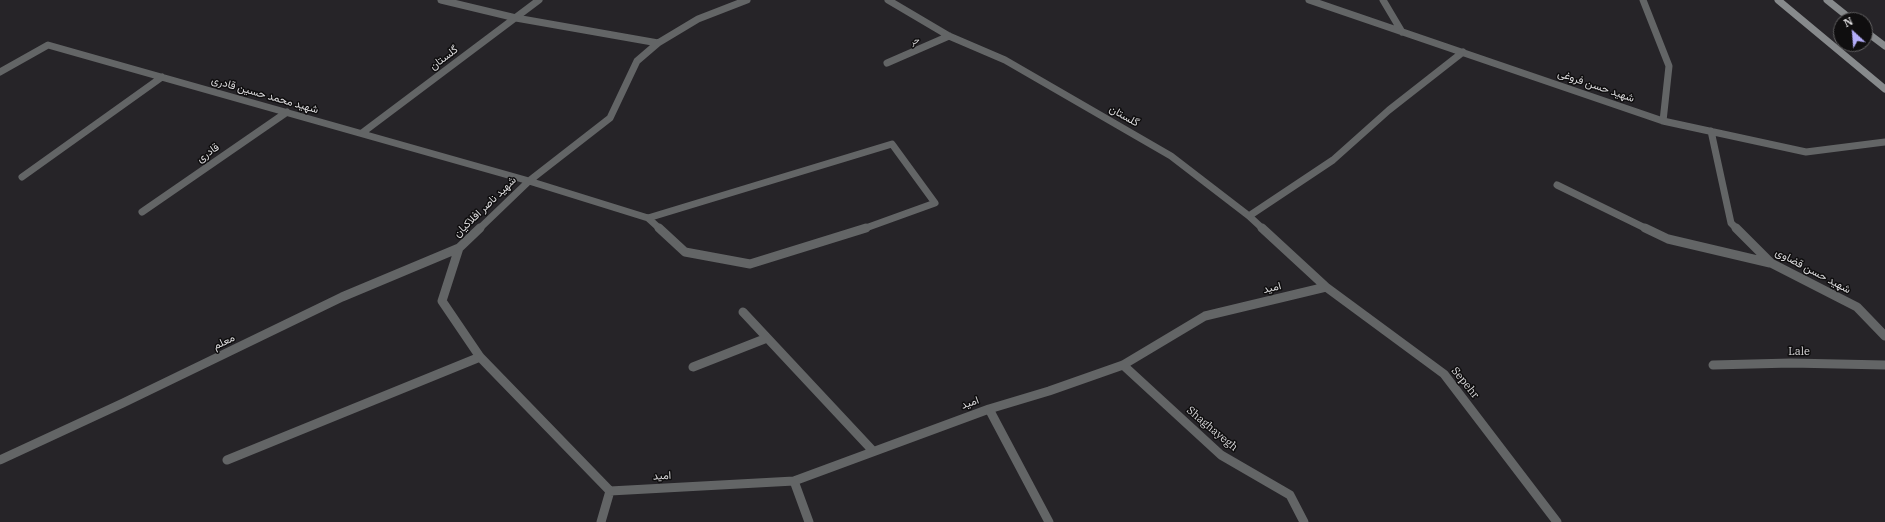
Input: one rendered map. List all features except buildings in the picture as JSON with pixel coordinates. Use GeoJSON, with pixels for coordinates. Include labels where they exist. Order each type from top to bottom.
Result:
{"type":"FeatureCollection","features":[{"type":"Feature","properties":{"kind":"main road"},"geometry":{"type":"LineString","coordinates":[[1778,0],[1885,89]]}},
{"type":"Feature","properties":{"kind":"main road"},"geometry":{"type":"LineString","coordinates":[[1827,0],[1842,12]]}},
{"type":"Feature","properties":{"kind":"main road"},"geometry":{"type":"LineString","coordinates":[[1873,36],[1885,46]]}},
{"type":"Feature","properties":{"kind":"street"},"geometry":{"type":"LineString","coordinates":[[441,0],[516,18],[658,43]]}},
{"type":"Feature","properties":{"kind":"street","name":"گلستان"},"geometry":{"type":"LineString","coordinates":[[362,133],[539,0]]}},
{"type":"Feature","properties":{"kind":"street","name":"شهید ناصر افلاکیان"},"geometry":{"type":"LineString","coordinates":[[610,491],[480,357],[442,300],[459,248],[529,180],[610,118],[638,61],[658,43],[698,19],[747,0]]}},
{"type":"Feature","properties":{"kind":"street","name":"گلستان"},"geometry":{"type":"LineString","coordinates":[[888,0],[950,36],[1005,60],[1171,156],[1249,216],[1326,287]]}},
{"type":"Feature","properties":{"kind":"street","name":"شهید حسن فروغی"},"geometry":{"type":"LineString","coordinates":[[1309,0],[1663,121],[1806,152],[1885,142]]}},
{"type":"Feature","properties":{"kind":"street"},"geometry":{"type":"LineString","coordinates":[[1383,0],[1402,32]]}},
{"type":"Feature","properties":{"kind":"street"},"geometry":{"type":"LineString","coordinates":[[1643,0],[1669,66],[1663,121]]}},
{"type":"Feature","properties":{"kind":"street","name":"حر"},"geometry":{"type":"LineString","coordinates":[[887,63],[950,36]]}},
{"type":"Feature","properties":{"kind":"street","name":"شهید محمد حسین قادری"},"geometry":{"type":"LineString","coordinates":[[0,72],[48,45],[529,180],[648,218]]}},
{"type":"Feature","properties":{"kind":"street"},"geometry":{"type":"LineString","coordinates":[[1249,216],[1332,160],[1389,110],[1463,52]]}},
{"type":"Feature","properties":{"kind":"street"},"geometry":{"type":"LineString","coordinates":[[22,176],[162,77]]}},
{"type":"Feature","properties":{"kind":"street","name":"قادری"},"geometry":{"type":"LineString","coordinates":[[142,212],[287,112]]}},
{"type":"Feature","properties":{"kind":"street","name":"شهید حسن قضاوی"},"geometry":{"type":"LineString","coordinates":[[1711,131],[1731,223],[1771,263],[1857,307],[1885,336]]}},
{"type":"Feature","properties":{"kind":"street"},"geometry":{"type":"LineString","coordinates":[[892,144],[935,203],[837,238],[750,264],[685,252],[648,218],[892,144]]}},
{"type":"Feature","properties":{"kind":"street"},"geometry":{"type":"LineString","coordinates":[[1557,185],[1668,240],[1771,263]]}},
{"type":"Feature","properties":{"kind":"street","name":"معلم"},"geometry":{"type":"LineString","coordinates":[[0,460],[123,403],[342,297],[459,248]]}},
{"type":"Feature","properties":{"kind":"street","name":"امید"},"geometry":{"type":"LineString","coordinates":[[610,491],[794,481],[989,409],[1049,391],[1123,365],[1205,316],[1326,287]]}},
{"type":"Feature","properties":{"kind":"street","name":"Sepehr"},"geometry":{"type":"LineString","coordinates":[[1326,287],[1444,374],[1557,522]]}},
{"type":"Feature","properties":{"kind":"street"},"geometry":{"type":"LineString","coordinates":[[743,312],[873,451]]}},
{"type":"Feature","properties":{"kind":"street"},"geometry":{"type":"LineString","coordinates":[[692,368],[767,338]]}},
{"type":"Feature","properties":{"kind":"street"},"geometry":{"type":"LineString","coordinates":[[227,460],[480,357]]}},
{"type":"Feature","properties":{"kind":"street","name":"Lale"},"geometry":{"type":"LineString","coordinates":[[1712,365],[1791,363],[1885,365]]}},
{"type":"Feature","properties":{"kind":"street","name":"Shaghayegh"},"geometry":{"type":"LineString","coordinates":[[1123,365],[1221,455],[1290,495],[1304,522]]}},
{"type":"Feature","properties":{"kind":"street"},"geometry":{"type":"LineString","coordinates":[[989,409],[1049,522]]}},
{"type":"Feature","properties":{"kind":"street"},"geometry":{"type":"LineString","coordinates":[[794,481],[809,522]]}},
{"type":"Feature","properties":{"kind":"street"},"geometry":{"type":"LineString","coordinates":[[601,522],[610,491]]}}]}
